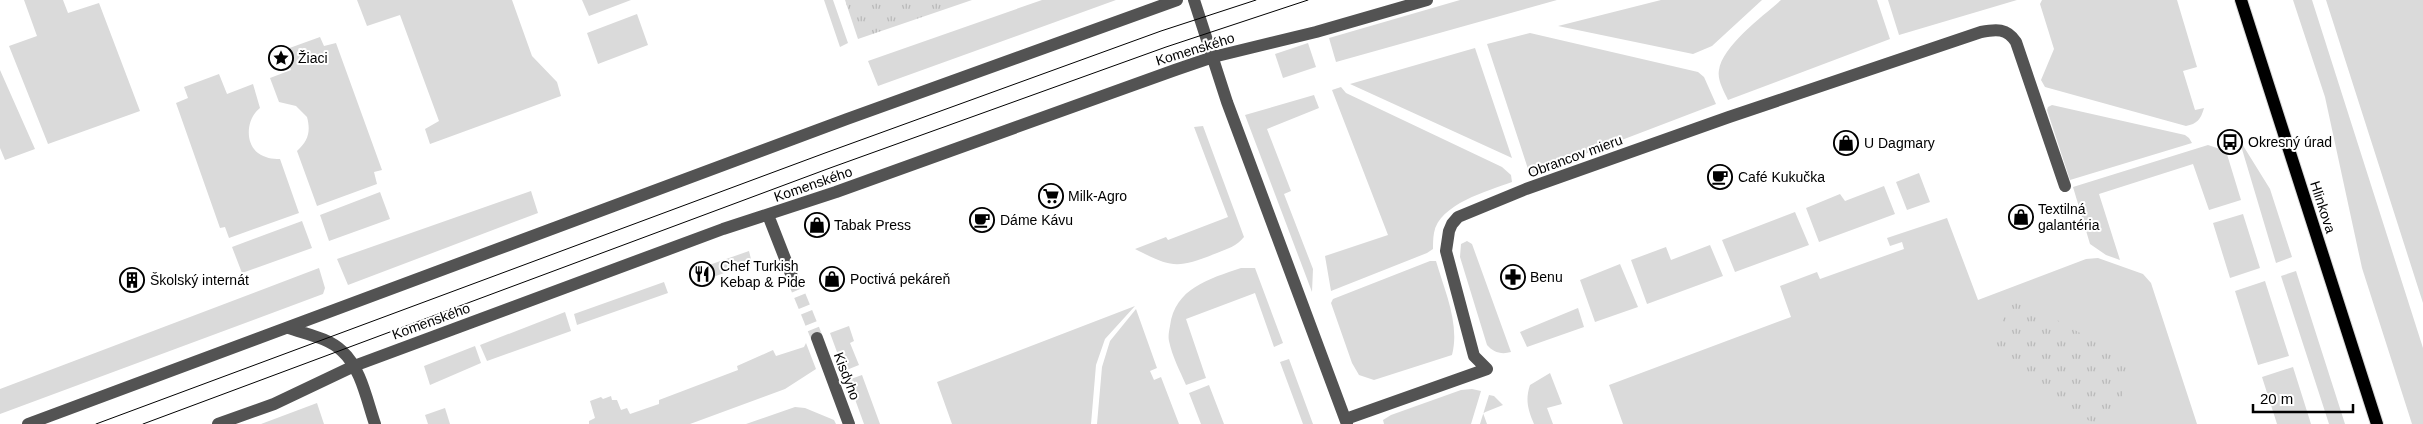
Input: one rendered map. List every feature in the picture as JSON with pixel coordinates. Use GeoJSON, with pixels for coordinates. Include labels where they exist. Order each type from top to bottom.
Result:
{"type":"FeatureCollection","features":[{"type":"Feature","properties":{"kind":"main road","name":"Hlinkova"},"geometry":{"type":"LineString","coordinates":[[2241,0],[2376,424]]}},
{"type":"Feature","properties":{"kind":"street"},"geometry":{"type":"LineString","coordinates":[[28,424],[847,119],[1178,0]]}},
{"type":"Feature","properties":{"kind":"street","name":"Obrancov mieru"},"geometry":{"type":"LineString","coordinates":[[1194,0],[1278,241],[1346,422],[1487,369],[1474,356],[1446,251],[1452,224],[1468,212],[1720,120],[1901,58],[1981,32],[2002,30],[2011,34],[2016,42],[2066,186]]}},
{"type":"Feature","properties":{"kind":"street","name":"Komenského"},"geometry":{"type":"LineString","coordinates":[[218,424],[274,404],[354,366],[768,215],[1213,57],[1316,32],[1426,0]]}},
{"type":"Feature","properties":{"kind":"street"},"geometry":{"type":"LineString","coordinates":[[768,215],[793,278]]}},
{"type":"Feature","properties":{"kind":"street"},"geometry":{"type":"LineString","coordinates":[[289,328],[323,340],[342,350],[354,366],[375,424]]}},
{"type":"Feature","properties":{"kind":"street","name":"Kisdyho"},"geometry":{"type":"LineString","coordinates":[[817,338],[849,424]]}},
{"type":"Feature","properties":{"kind":"green space"},"geometry":{"type":"Polygon","coordinates":[[[24,0],[63,0],[68,13],[99,3],[140,111],[48,144],[9,46],[37,36],[24,0]]]}},
{"type":"Feature","properties":{"kind":"green space"},"geometry":{"type":"Polygon","coordinates":[[[357,0],[512,0],[532,56],[557,82],[561,96],[430,144],[425,129],[439,121],[400,15],[367,26],[357,0]]]}},
{"type":"Feature","properties":{"kind":"green space"},"geometry":{"type":"Polygon","coordinates":[[[582,0],[631,0],[589,16],[582,0]]]}},
{"type":"Feature","properties":{"kind":"green space"},"geometry":{"type":"Polygon","coordinates":[[[824,0],[833,0],[848,43],[840,47],[824,0]]]}},
{"type":"Feature","properties":{"kind":"green space"},"geometry":{"type":"Polygon","coordinates":[[[845,0],[972,0],[858,39],[845,0]]]}},
{"type":"Feature","properties":{"kind":"green space"},"geometry":{"type":"Polygon","coordinates":[[[1042,0],[1116,0],[878,86],[868,61],[1042,0]]]}},
{"type":"Feature","properties":{"kind":"green space"},"geometry":{"type":"Polygon","coordinates":[[[1460,0],[1557,0],[1336,62],[1329,38],[1460,0]]]}},
{"type":"Feature","properties":{"kind":"green space"},"geometry":{"type":"Polygon","coordinates":[[[1661,0],[1762,0],[1712,46],[1693,54],[1558,26],[1661,0]]]}},
{"type":"Feature","properties":{"kind":"green space"},"geometry":{"type":"Polygon","coordinates":[[[1781,0],[1877,0],[1890,39],[1728,100],[1719,78],[1719,70],[1727,51],[1744,32],[1781,0]]]}},
{"type":"Feature","properties":{"kind":"green space"},"geometry":{"type":"Polygon","coordinates":[[[1888,0],[2017,0],[1899,35],[1888,0]]]}},
{"type":"Feature","properties":{"kind":"green space"},"geometry":{"type":"Polygon","coordinates":[[[2042,0],[2177,0],[2197,67],[2183,71],[2195,110],[2204,108],[2200,118],[2193,124],[2186,126],[2045,87],[2041,80],[2054,49],[2040,4],[2042,0]]]}},
{"type":"Feature","properties":{"kind":"green space"},"geometry":{"type":"Polygon","coordinates":[[[2293,0],[2312,0],[2423,348],[2423,424],[2412,424],[2362,268],[2325,97],[2293,0]]]}},
{"type":"Feature","properties":{"kind":"green space"},"geometry":{"type":"Polygon","coordinates":[[[2326,0],[2423,0],[2423,303],[2326,0]]]}},
{"type":"Feature","properties":{"kind":"green space"},"geometry":{"type":"Polygon","coordinates":[[[637,14],[648,45],[598,64],[587,33],[637,14]]]}},
{"type":"Feature","properties":{"kind":"green space"},"geometry":{"type":"Polygon","coordinates":[[[1530,33],[1698,72],[1704,77],[1716,104],[1530,175],[1487,44],[1530,33]]]}},
{"type":"Feature","properties":{"kind":"green space"},"geometry":{"type":"Polygon","coordinates":[[[320,37],[324,46],[336,43],[382,170],[374,172],[377,184],[317,206],[297,151],[304,144],[308,136],[307,117],[296,106],[279,102],[270,78],[291,70],[284,50],[320,37]]]}},
{"type":"Feature","properties":{"kind":"green space"},"geometry":{"type":"Polygon","coordinates":[[[1308,43],[1316,67],[1283,78],[1275,54],[1308,43]]]}},
{"type":"Feature","properties":{"kind":"green space"},"geometry":{"type":"Polygon","coordinates":[[[1475,48],[1512,158],[1350,84],[1475,48]]]}},
{"type":"Feature","properties":{"kind":"green space"},"geometry":{"type":"Polygon","coordinates":[[[0,70],[35,149],[5,160],[0,148],[0,70]]]}},
{"type":"Feature","properties":{"kind":"green space"},"geometry":{"type":"Polygon","coordinates":[[[219,74],[227,94],[253,84],[260,108],[250,124],[249,137],[251,143],[261,155],[280,159],[299,213],[229,238],[225,227],[220,228],[176,103],[188,98],[184,87],[219,74]]]}},
{"type":"Feature","properties":{"kind":"green space"},"geometry":{"type":"Polygon","coordinates":[[[1341,87],[1346,93],[1502,167],[1511,175],[1512,182],[1478,194],[1455,206],[1445,214],[1438,223],[1434,233],[1433,249],[1427,253],[1331,291],[1325,256],[1388,235],[1332,90],[1341,87]]]}},
{"type":"Feature","properties":{"kind":"green space"},"geometry":{"type":"Polygon","coordinates":[[[1314,95],[1319,108],[1267,129],[1291,191],[1284,194],[1313,269],[1312,292],[1245,115],[1314,95]]]}},
{"type":"Feature","properties":{"kind":"green space"},"geometry":{"type":"Polygon","coordinates":[[[2052,105],[2185,135],[2192,143],[2070,180],[2047,110],[2052,105]]]}},
{"type":"Feature","properties":{"kind":"green space"},"geometry":{"type":"Polygon","coordinates":[[[1203,126],[1244,237],[1232,247],[1192,262],[1183,264],[1167,263],[1135,249],[1166,237],[1168,240],[1228,217],[1194,127],[1203,126]]]}},
{"type":"Feature","properties":{"kind":"green space"},"geometry":{"type":"Polygon","coordinates":[[[2239,139],[2270,189],[2292,257],[2276,263],[2239,139]]]}},
{"type":"Feature","properties":{"kind":"green space"},"geometry":{"type":"Polygon","coordinates":[[[2208,145],[2226,151],[2241,200],[2209,210],[2193,164],[2099,194],[2120,260],[2106,255],[2090,244],[2073,187],[2208,145]]]}},
{"type":"Feature","properties":{"kind":"green space"},"geometry":{"type":"Polygon","coordinates":[[[1919,173],[1930,202],[1907,210],[1896,182],[1919,173]]]}},
{"type":"Feature","properties":{"kind":"green space"},"geometry":{"type":"Polygon","coordinates":[[[1884,186],[1895,214],[1819,242],[1806,208],[1840,194],[1845,201],[1884,186]]]}},
{"type":"Feature","properties":{"kind":"green space"},"geometry":{"type":"Polygon","coordinates":[[[531,191],[538,213],[348,285],[337,259],[531,191]]]}},
{"type":"Feature","properties":{"kind":"green space"},"geometry":{"type":"Polygon","coordinates":[[[380,192],[390,219],[329,241],[320,215],[380,192]]]}},
{"type":"Feature","properties":{"kind":"green space"},"geometry":{"type":"Polygon","coordinates":[[[1795,212],[1809,245],[1735,272],[1722,240],[1795,212]]]}},
{"type":"Feature","properties":{"kind":"green space"},"geometry":{"type":"Polygon","coordinates":[[[2243,214],[2260,268],[2230,278],[2213,223],[2243,214]]]}},
{"type":"Feature","properties":{"kind":"green space"},"geometry":{"type":"Polygon","coordinates":[[[1947,218],[1978,300],[2086,259],[2098,258],[2143,274],[2151,283],[2197,424],[1623,424],[1609,385],[1791,317],[1780,286],[1817,272],[1820,279],[1904,249],[1902,242],[1890,246],[1887,238],[1947,218]]]}},
{"type":"Feature","properties":{"kind":"green space"},"geometry":{"type":"Polygon","coordinates":[[[302,221],[312,248],[242,273],[232,247],[302,221]]]}},
{"type":"Feature","properties":{"kind":"green space"},"geometry":{"type":"Polygon","coordinates":[[[1467,241],[1472,244],[1511,352],[1498,352],[1487,345],[1460,257],[1461,244],[1467,241]]]}},
{"type":"Feature","properties":{"kind":"green space"},"geometry":{"type":"Polygon","coordinates":[[[1710,245],[1723,276],[1647,304],[1631,260],[1666,247],[1671,260],[1710,245]]]}},
{"type":"Feature","properties":{"kind":"green space"},"geometry":{"type":"Polygon","coordinates":[[[749,251],[752,263],[713,277],[709,265],[749,251]]]}},
{"type":"Feature","properties":{"kind":"green space"},"geometry":{"type":"Polygon","coordinates":[[[1430,261],[1436,261],[1453,320],[1454,343],[1452,355],[1374,380],[1359,375],[1352,363],[1331,303],[1333,299],[1430,261]]]}},
{"type":"Feature","properties":{"kind":"green space"},"geometry":{"type":"Polygon","coordinates":[[[1620,264],[1638,307],[1595,322],[1580,280],[1620,264]]]}},
{"type":"Feature","properties":{"kind":"green space"},"geometry":{"type":"Polygon","coordinates":[[[319,268],[325,288],[323,294],[0,414],[0,389],[319,268]]]}},
{"type":"Feature","properties":{"kind":"green space"},"geometry":{"type":"Polygon","coordinates":[[[1241,268],[1255,268],[1283,343],[1274,347],[1255,293],[1186,319],[1206,378],[1186,385],[1170,347],[1169,330],[1173,313],[1179,302],[1195,287],[1217,276],[1241,268]]]}},
{"type":"Feature","properties":{"kind":"green space"},"geometry":{"type":"Polygon","coordinates":[[[2296,271],[2345,424],[2329,424],[2281,276],[2296,271]]]}},
{"type":"Feature","properties":{"kind":"green space"},"geometry":{"type":"Polygon","coordinates":[[[2265,281],[2289,356],[2258,365],[2235,291],[2265,281]]]}},
{"type":"Feature","properties":{"kind":"green space"},"geometry":{"type":"Polygon","coordinates":[[[664,282],[668,293],[577,325],[574,314],[664,282]]]}},
{"type":"Feature","properties":{"kind":"green space"},"geometry":{"type":"Polygon","coordinates":[[[2016,297],[2139,366],[2106,424],[2095,424],[2034,389],[1990,342],[2016,297]]]}},
{"type":"Feature","properties":{"kind":"green space"},"geometry":{"type":"Polygon","coordinates":[[[1135,306],[1105,339],[1096,365],[1091,424],[952,424],[937,382],[1135,306]]]}},
{"type":"Feature","properties":{"kind":"green space"},"geometry":{"type":"Polygon","coordinates":[[[1578,308],[1584,327],[1527,347],[1520,332],[1578,308]]]}},
{"type":"Feature","properties":{"kind":"green space"},"geometry":{"type":"Polygon","coordinates":[[[1136,309],[1157,368],[1150,371],[1154,380],[1161,377],[1179,424],[1097,424],[1102,367],[1110,341],[1136,309]]]}},
{"type":"Feature","properties":{"kind":"green space"},"geometry":{"type":"Polygon","coordinates":[[[565,312],[571,331],[487,361],[480,345],[565,312]]]}},
{"type":"Feature","properties":{"kind":"green space"},"geometry":{"type":"Polygon","coordinates":[[[849,326],[854,341],[850,343],[859,365],[844,371],[830,333],[849,326]]]}},
{"type":"Feature","properties":{"kind":"green space"},"geometry":{"type":"Polygon","coordinates":[[[806,343],[816,369],[785,389],[690,424],[589,424],[589,421],[595,418],[590,401],[611,396],[612,400],[617,400],[621,410],[627,408],[630,414],[659,404],[659,400],[738,370],[737,366],[773,350],[776,356],[804,347],[806,343]]]}},
{"type":"Feature","properties":{"kind":"green space"},"geometry":{"type":"Polygon","coordinates":[[[475,346],[481,363],[430,385],[424,366],[475,346]]]}},
{"type":"Feature","properties":{"kind":"green space"},"geometry":{"type":"Polygon","coordinates":[[[1289,359],[1313,424],[1303,424],[1280,362],[1289,359]]]}},
{"type":"Feature","properties":{"kind":"green space"},"geometry":{"type":"Polygon","coordinates":[[[2293,367],[2311,424],[2277,424],[2262,377],[2293,367]]]}},
{"type":"Feature","properties":{"kind":"green space"},"geometry":{"type":"Polygon","coordinates":[[[1550,373],[1562,404],[1547,408],[1553,424],[1534,424],[1528,405],[1530,385],[1550,373]]]}},
{"type":"Feature","properties":{"kind":"green space"},"geometry":{"type":"Polygon","coordinates":[[[862,375],[880,424],[864,424],[848,380],[862,375]]]}},
{"type":"Feature","properties":{"kind":"green space"},"geometry":{"type":"Polygon","coordinates":[[[1209,385],[1224,424],[1201,424],[1189,393],[1209,385]]]}},
{"type":"Feature","properties":{"kind":"green space"},"geometry":{"type":"Polygon","coordinates":[[[1472,389],[1481,391],[1471,424],[1384,424],[1383,420],[1391,415],[1461,390],[1472,389]]]}},
{"type":"Feature","properties":{"kind":"green space"},"geometry":{"type":"Polygon","coordinates":[[[1489,395],[1494,396],[1503,405],[1483,413],[1489,395]]]}},
{"type":"Feature","properties":{"kind":"green space"},"geometry":{"type":"Polygon","coordinates":[[[317,403],[324,424],[261,424],[317,403]]]}},
{"type":"Feature","properties":{"kind":"green space"},"geometry":{"type":"Polygon","coordinates":[[[795,407],[805,408],[834,420],[836,424],[746,424],[795,407]]]}},
{"type":"Feature","properties":{"kind":"green space"},"geometry":{"type":"Polygon","coordinates":[[[445,408],[450,424],[428,424],[425,415],[445,408]]]}},
{"type":"Feature","properties":{"kind":"green space"},"geometry":{"type":"Polygon","coordinates":[[[1483,414],[1487,424],[1480,424],[1483,414]]]}},
{"type":"Feature","properties":{"kind":"tunnel"},"geometry":{"type":"LineString","coordinates":[[793,279],[817,338]]}},
{"type":"Feature","properties":{"kind":"tram line"},"geometry":{"type":"LineString","coordinates":[[96,424],[825,153],[1161,31],[1256,0]]}},
{"type":"Feature","properties":{"kind":"tram line"},"geometry":{"type":"LineString","coordinates":[[143,424],[830,168],[1166,47],[1308,0]]}},
{"type":"Feature","properties":{"kind":"place","name":"Žiaci"},"geometry":{"type":"Point","coordinates":[281,58]}},
{"type":"Feature","properties":{"kind":"place","name":"Okresný úrad"},"geometry":{"type":"Point","coordinates":[2230,142]}},
{"type":"Feature","properties":{"kind":"place","name":"U Dagmary"},"geometry":{"type":"Point","coordinates":[1846,143]}},
{"type":"Feature","properties":{"kind":"place","name":"Café Kukučka"},"geometry":{"type":"Point","coordinates":[1720,177]}},
{"type":"Feature","properties":{"kind":"place","name":"Milk-Agro"},"geometry":{"type":"Point","coordinates":[1051,196]}},
{"type":"Feature","properties":{"kind":"place","name":"Textilná galantéria"},"geometry":{"type":"Point","coordinates":[2021,217]}},
{"type":"Feature","properties":{"kind":"place","name":"Dáme Kávu"},"geometry":{"type":"Point","coordinates":[982,220]}},
{"type":"Feature","properties":{"kind":"place","name":"Tabak Press"},"geometry":{"type":"Point","coordinates":[817,225]}},
{"type":"Feature","properties":{"kind":"place","name":"Chef Turkish Kebap & Pide"},"geometry":{"type":"Point","coordinates":[702,274]}},
{"type":"Feature","properties":{"kind":"place","name":"Benu"},"geometry":{"type":"Point","coordinates":[1513,277]}},
{"type":"Feature","properties":{"kind":"place","name":"Poctivá pekáreň"},"geometry":{"type":"Point","coordinates":[832,279]}},
{"type":"Feature","properties":{"kind":"place","name":"Školský internát"},"geometry":{"type":"Point","coordinates":[132,280]}}]}
